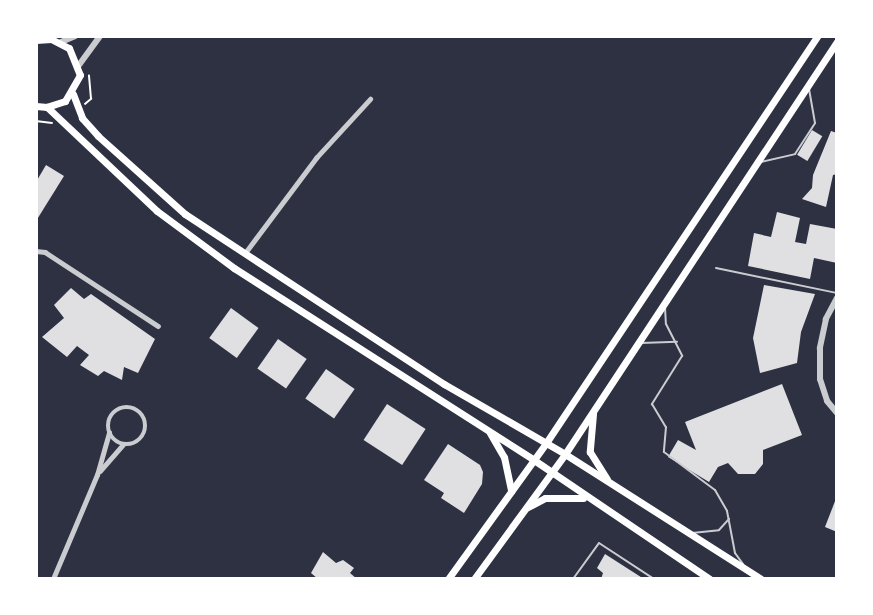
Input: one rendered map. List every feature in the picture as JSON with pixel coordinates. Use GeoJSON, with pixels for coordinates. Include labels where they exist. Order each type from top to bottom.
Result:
{"type":"FeatureCollection","features":[{"type":"Feature","properties":{"kind":"main road"},"geometry":{"type":"LineString","coordinates":[[448,579],[546,443],[817,36]]}},
{"type":"Feature","properties":{"kind":"main road"},"geometry":{"type":"LineString","coordinates":[[36,40],[50,37],[61,42],[75,56],[80,75],[73,94],[82,118],[142,179],[185,214],[444,384],[565,454],[761,579]]}},
{"type":"Feature","properties":{"kind":"main road"},"geometry":{"type":"LineString","coordinates":[[474,579],[565,454],[837,42]]}},
{"type":"Feature","properties":{"kind":"main road"},"geometry":{"type":"LineString","coordinates":[[36,106],[46,107],[73,94]]}},
{"type":"Feature","properties":{"kind":"main road"},"geometry":{"type":"LineString","coordinates":[[46,107],[157,211],[234,268],[534,460],[587,499],[710,579]]}},
{"type":"Feature","properties":{"kind":"main road"},"geometry":{"type":"LineString","coordinates":[[593,411],[590,452],[610,483]]}},
{"type":"Feature","properties":{"kind":"main road"},"geometry":{"type":"LineString","coordinates":[[489,431],[504,457],[511,492]]}},
{"type":"Feature","properties":{"kind":"main road"},"geometry":{"type":"LineString","coordinates":[[526,509],[545,498],[566,495],[587,499]]}},
{"type":"Feature","properties":{"kind":"street"},"geometry":{"type":"LineString","coordinates":[[61,42],[75,36]]}},
{"type":"Feature","properties":{"kind":"street"},"geometry":{"type":"LineString","coordinates":[[79,65],[100,36]]}},
{"type":"Feature","properties":{"kind":"street"},"geometry":{"type":"LineString","coordinates":[[245,253],[316,158],[370,99]]}},
{"type":"Feature","properties":{"kind":"street"},"geometry":{"type":"LineString","coordinates":[[36,251],[45,252],[158,326]]}},
{"type":"Feature","properties":{"kind":"street"},"geometry":{"type":"LineString","coordinates":[[837,298],[826,319],[820,348],[820,379],[827,401],[837,413]]}},
{"type":"Feature","properties":{"kind":"street"},"geometry":{"type":"LineString","coordinates":[[53,579],[97,475],[109,434],[110,418],[119,409],[130,407],[140,412],[145,421],[144,435],[137,442],[123,445],[97,475]]}},
{"type":"Feature","properties":{"kind":"street"},"geometry":{"type":"LineString","coordinates":[[109,434],[123,445]]}},
{"type":"Feature","properties":{"kind":"lane"},"geometry":{"type":"LineString","coordinates":[[755,163],[795,154],[815,123],[808,84]]}},
{"type":"Feature","properties":{"kind":"lane"},"geometry":{"type":"LineString","coordinates":[[717,268],[837,293]]}},
{"type":"Feature","properties":{"kind":"lane"},"geometry":{"type":"LineString","coordinates":[[664,302],[666,324],[677,342],[682,359],[652,404],[666,427],[664,452],[710,483],[729,519],[735,553],[746,569]]}},
{"type":"Feature","properties":{"kind":"lane"},"geometry":{"type":"LineString","coordinates":[[637,344],[677,342]]}},
{"type":"Feature","properties":{"kind":"lane"},"geometry":{"type":"LineString","coordinates":[[689,532],[709,533],[729,519]]}},
{"type":"Feature","properties":{"kind":"lane"},"geometry":{"type":"LineString","coordinates":[[573,579],[598,543],[654,579]]}},
{"type":"Feature","properties":{"kind":"building"},"geometry":{"type":"Polygon","coordinates":[[[812,130],[822,136],[807,161],[797,155],[812,130]]]}},
{"type":"Feature","properties":{"kind":"building"},"geometry":{"type":"Polygon","coordinates":[[[831,131],[837,133],[837,174],[833,175],[826,207],[802,199],[812,188],[813,175],[831,131]]]}},
{"type":"Feature","properties":{"kind":"building"},"geometry":{"type":"Polygon","coordinates":[[[46,165],[64,176],[36,221],[36,182],[46,165]]]}},
{"type":"Feature","properties":{"kind":"building"},"geometry":{"type":"Polygon","coordinates":[[[777,212],[800,218],[795,242],[806,244],[810,224],[837,229],[837,263],[814,258],[810,279],[748,266],[754,233],[771,237],[777,212]]]}},
{"type":"Feature","properties":{"kind":"building"},"geometry":{"type":"Polygon","coordinates":[[[764,285],[815,294],[801,332],[797,363],[760,373],[753,338],[764,285]]]}},
{"type":"Feature","properties":{"kind":"building"},"geometry":{"type":"Polygon","coordinates":[[[71,288],[84,299],[91,294],[155,339],[138,373],[124,367],[122,380],[104,371],[98,376],[80,365],[89,355],[77,346],[67,357],[42,337],[64,318],[54,305],[71,288]]]}},
{"type":"Feature","properties":{"kind":"building"},"geometry":{"type":"Polygon","coordinates":[[[231,308],[259,328],[237,358],[209,338],[231,308]]]}},
{"type":"Feature","properties":{"kind":"building"},"geometry":{"type":"Polygon","coordinates":[[[278,339],[307,359],[286,389],[257,368],[278,339]]]}},
{"type":"Feature","properties":{"kind":"building"},"geometry":{"type":"Polygon","coordinates":[[[326,369],[355,389],[334,419],[305,398],[326,369]]]}},
{"type":"Feature","properties":{"kind":"building"},"geometry":{"type":"Polygon","coordinates":[[[782,384],[802,435],[763,450],[763,464],[755,474],[738,474],[728,463],[718,467],[709,482],[668,457],[678,440],[696,450],[685,422],[782,384]]]}},
{"type":"Feature","properties":{"kind":"building"},"geometry":{"type":"Polygon","coordinates":[[[387,404],[426,429],[402,465],[364,440],[387,404]]]}},
{"type":"Feature","properties":{"kind":"building"},"geometry":{"type":"Polygon","coordinates":[[[448,444],[480,465],[483,472],[482,484],[464,513],[441,498],[444,493],[424,480],[448,444]]]}},
{"type":"Feature","properties":{"kind":"building"},"geometry":{"type":"Polygon","coordinates":[[[837,496],[837,532],[825,527],[837,496]]]}},
{"type":"Feature","properties":{"kind":"building"},"geometry":{"type":"Polygon","coordinates":[[[323,552],[336,563],[343,560],[354,568],[350,573],[357,579],[318,579],[311,573],[323,552]]]}},
{"type":"Feature","properties":{"kind":"building"},"geometry":{"type":"Polygon","coordinates":[[[605,554],[644,579],[601,579],[603,573],[597,568],[605,554]]]}}]}
